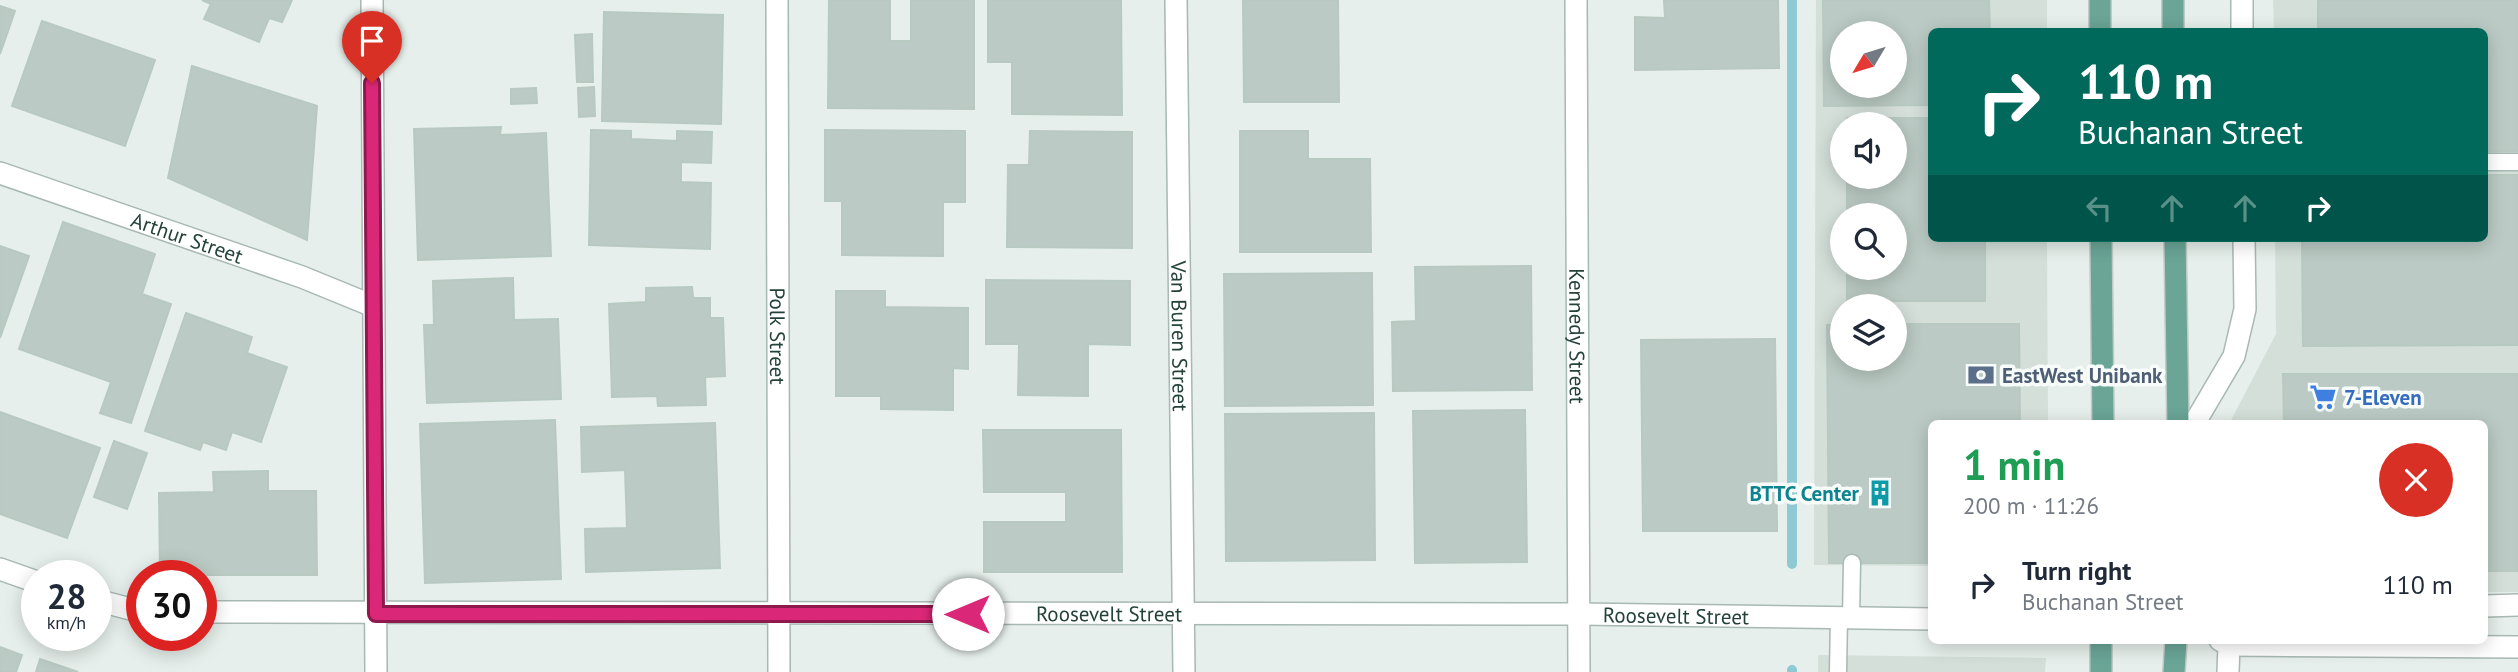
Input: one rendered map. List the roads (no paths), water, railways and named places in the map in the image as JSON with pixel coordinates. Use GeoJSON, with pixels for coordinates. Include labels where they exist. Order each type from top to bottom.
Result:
{"type":"FeatureCollection","features":[{"type":"Feature","properties":{"kind":"main road"},"geometry":{"type":"LineString","coordinates":[[2100,0],[2100,28]]}},
{"type":"Feature","properties":{"kind":"main road"},"geometry":{"type":"LineString","coordinates":[[2173,0],[2173,28]]}},
{"type":"Feature","properties":{"kind":"main road"},"geometry":{"type":"LineString","coordinates":[[2101,242],[2102,420]]}},
{"type":"Feature","properties":{"kind":"main road"},"geometry":{"type":"LineString","coordinates":[[2175,242],[2178,420]]}},
{"type":"Feature","properties":{"kind":"main road"},"geometry":{"type":"LineString","coordinates":[[2101,644],[2101,672]]}},
{"type":"Feature","properties":{"kind":"main road"},"geometry":{"type":"LineString","coordinates":[[2174,672],[2176,644]]}},
{"type":"Feature","properties":{"kind":"street"},"geometry":{"type":"LineString","coordinates":[[372,0],[376,672]]}},
{"type":"Feature","properties":{"kind":"street","name":"Polk Street"},"geometry":{"type":"LineString","coordinates":[[777,0],[779,672]]}},
{"type":"Feature","properties":{"kind":"street","name":"Van Buren Street"},"geometry":{"type":"LineString","coordinates":[[1176,0],[1184,672]]}},
{"type":"Feature","properties":{"kind":"street","name":"Kennedy Street"},"geometry":{"type":"LineString","coordinates":[[1576,0],[1579,672]]}},
{"type":"Feature","properties":{"kind":"street"},"geometry":{"type":"LineString","coordinates":[[2242,0],[2242,28]]}},
{"type":"Feature","properties":{"kind":"street","name":"Arthur Street"},"geometry":{"type":"LineString","coordinates":[[0,173],[302,278],[373,306]]}},
{"type":"Feature","properties":{"kind":"street"},"geometry":{"type":"LineString","coordinates":[[2196,420],[2234,356],[2245,309],[2244,242]]}},
{"type":"Feature","properties":{"kind":"street"},"geometry":{"type":"LineString","coordinates":[[0,569],[21,576]]}},
{"type":"Feature","properties":{"kind":"street"},"geometry":{"type":"LineString","coordinates":[[2488,606],[2518,605]]}},
{"type":"Feature","properties":{"kind":"street","name":"Roosevelt Street"},"geometry":{"type":"LineString","coordinates":[[217,612],[1579,614],[1928,619]]}},
{"type":"Feature","properties":{"kind":"street"},"geometry":{"type":"LineString","coordinates":[[2225,644],[2228,672]]}},
{"type":"Feature","properties":{"kind":"street"},"geometry":{"type":"LineString","coordinates":[[2298,644],[2518,647]]}},
{"type":"Feature","properties":{"kind":"lane"},"geometry":{"type":"LineString","coordinates":[[2488,162],[2518,162]]}},
{"type":"Feature","properties":{"kind":"lane"},"geometry":{"type":"LineString","coordinates":[[1838,672],[1852,563]]}},
{"type":"Feature","properties":{"kind":"waterway"},"geometry":{"type":"LineString","coordinates":[[1792,0],[1792,564]]}},
{"type":"Feature","properties":{"kind":"place","name":"EastWest Unibank"},"geometry":{"type":"Point","coordinates":[1981,375]}},
{"type":"Feature","properties":{"kind":"place","name":"7-Eleven"},"geometry":{"type":"Point","coordinates":[2323,397]}},
{"type":"Feature","properties":{"kind":"place","name":"BTTC Center"},"geometry":{"type":"Point","coordinates":[1880,493]}}]}
